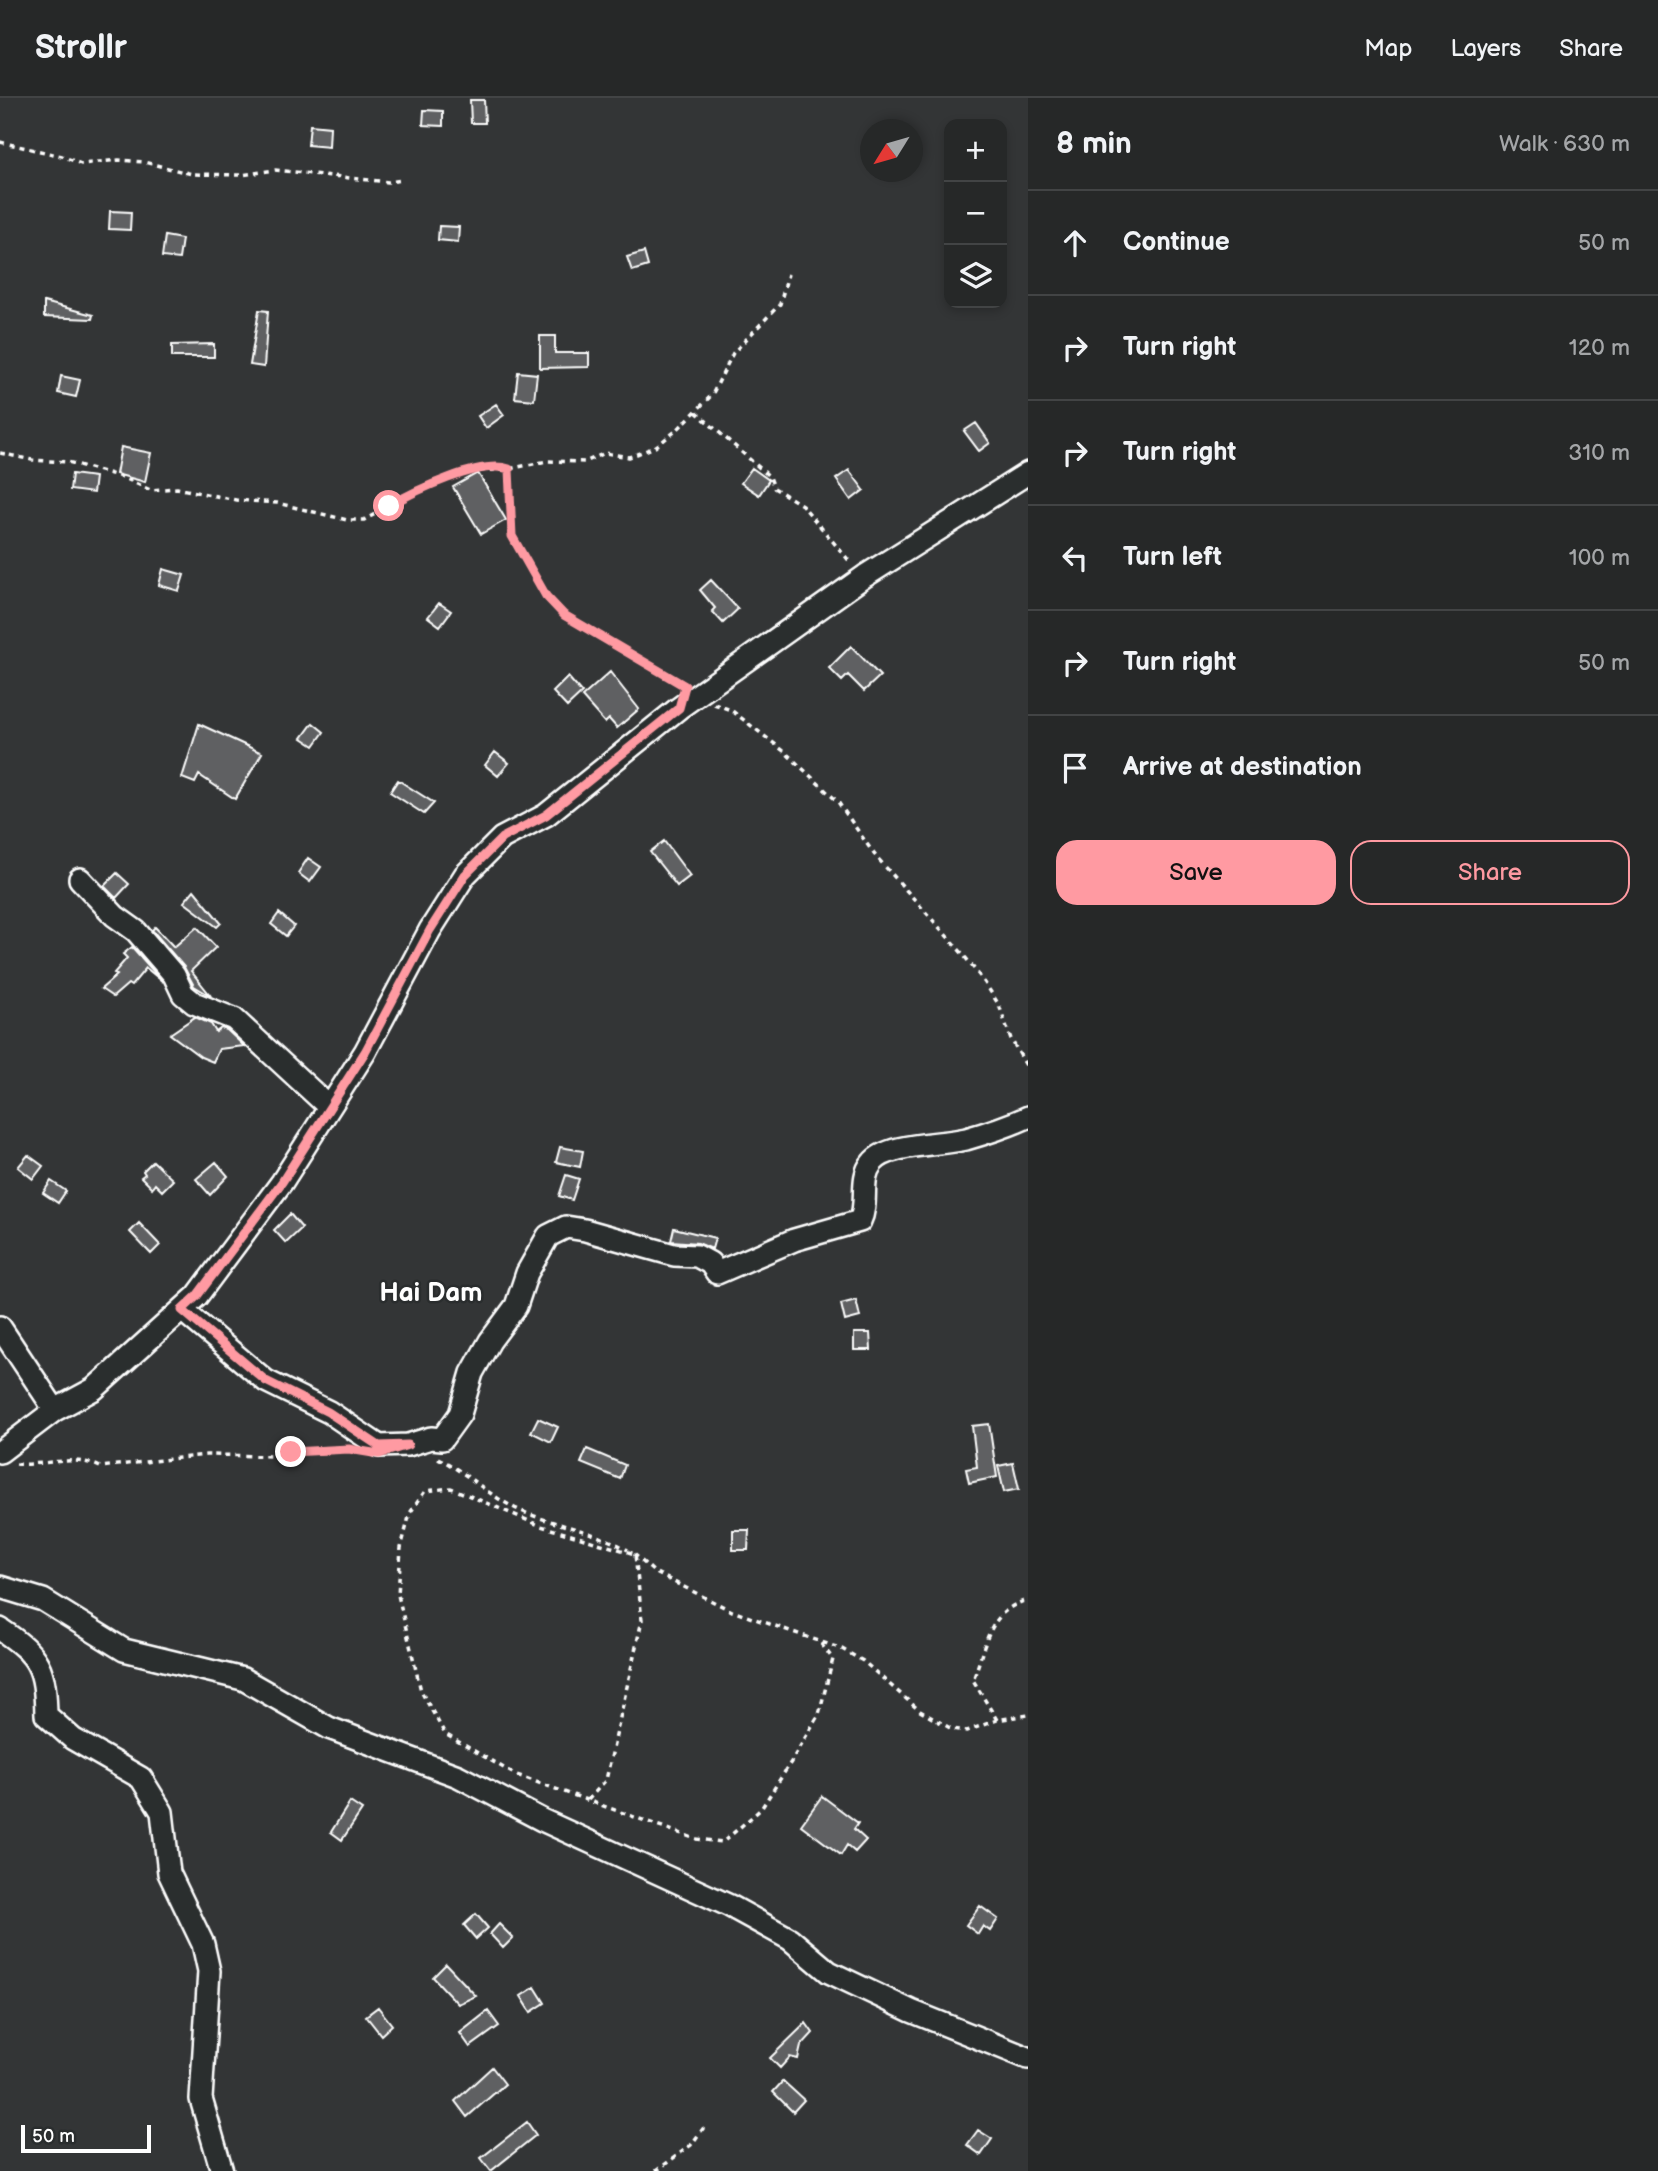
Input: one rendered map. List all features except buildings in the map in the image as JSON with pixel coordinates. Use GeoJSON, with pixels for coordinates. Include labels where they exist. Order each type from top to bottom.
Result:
{"type":"FeatureCollection","features":[{"type":"Feature","properties":{"kind":"street"},"geometry":{"type":"LineString","coordinates":[[4,1458],[55,1410],[94,1389],[197,1296],[282,1182],[328,1106],[365,1052],[430,930],[465,875],[502,838],[546,815],[688,703],[865,576],[1028,473]]}},
{"type":"Feature","properties":{"kind":"street"},"geometry":{"type":"LineString","coordinates":[[80,878],[115,916],[136,931],[174,975],[183,994],[194,1003],[234,1019],[328,1106]]}},
{"type":"Feature","properties":{"kind":"street"},"geometry":{"type":"LineString","coordinates":[[182,1310],[266,1381],[328,1412],[379,1446],[408,1445],[431,1438],[442,1439],[460,1415],[472,1373],[490,1341],[516,1306],[527,1273],[548,1236],[566,1227],[585,1230],[674,1255],[697,1256],[710,1263],[718,1273],[794,1240],[860,1220],[865,1211],[867,1172],[872,1161],[900,1148],[965,1139],[1028,1117]]}},
{"type":"Feature","properties":{"kind":"street"},"geometry":{"type":"LineString","coordinates":[[0,1327],[55,1410]]}},
{"type":"Feature","properties":{"kind":"street"},"geometry":{"type":"LineString","coordinates":[[0,1587],[43,1600],[124,1650],[243,1679],[329,1728],[458,1776],[541,1820],[730,1906],[790,1939],[829,1972],[911,2011],[1028,2058]]}},
{"type":"Feature","properties":{"kind":"street"},"geometry":{"type":"LineString","coordinates":[[0,1629],[33,1654],[43,1671],[46,1715],[73,1739],[141,1778],[154,1794],[162,1812],[169,1873],[202,1944],[209,1971],[201,2099],[222,2171]]}},
{"type":"Feature","properties":{"kind":"path"},"geometry":{"type":"LineString","coordinates":[[0,142],[62,156],[81,164],[119,160],[144,162],[192,174],[241,175],[275,170],[388,182],[403,180]]}},
{"type":"Feature","properties":{"kind":"path"},"geometry":{"type":"LineString","coordinates":[[0,453],[32,460],[68,462],[122,477],[150,490],[177,488],[236,500],[270,502],[354,521],[369,519],[415,492],[471,471],[509,469],[547,461],[585,462],[605,453],[629,457],[655,447],[712,395],[733,353],[780,304],[788,274]]}},
{"type":"Feature","properties":{"kind":"path"},"geometry":{"type":"LineString","coordinates":[[696,412],[770,477],[774,488],[802,505],[865,576]]}},
{"type":"Feature","properties":{"kind":"path"},"geometry":{"type":"LineString","coordinates":[[509,469],[512,536],[546,596],[564,615],[685,686],[688,703],[731,710],[800,764],[838,802],[882,864],[985,982],[999,1005],[1011,1039],[1028,1069]]}},
{"type":"Feature","properties":{"kind":"path"},"geometry":{"type":"LineString","coordinates":[[408,1445],[424,1449],[458,1468],[489,1492],[525,1512],[593,1533],[635,1554],[654,1572],[732,1611],[818,1640],[863,1661],[905,1699],[941,1724],[967,1731],[998,1720],[1028,1715]]}},
{"type":"Feature","properties":{"kind":"path"},"geometry":{"type":"LineString","coordinates":[[4,1458],[34,1465],[65,1460],[91,1463],[100,1467],[206,1455],[273,1456],[291,1452],[358,1450]]}},
{"type":"Feature","properties":{"kind":"path"},"geometry":{"type":"LineString","coordinates":[[635,1554],[541,1526],[451,1488],[425,1491],[410,1513],[401,1548],[398,1595],[421,1691],[444,1734],[514,1774],[696,1839],[723,1842],[761,1809],[819,1714],[833,1659],[818,1640]]}},
{"type":"Feature","properties":{"kind":"path"},"geometry":{"type":"LineString","coordinates":[[588,1800],[606,1780],[642,1620],[635,1554]]}},
{"type":"Feature","properties":{"kind":"path"},"geometry":{"type":"LineString","coordinates":[[998,1720],[973,1680],[996,1617],[1014,1604],[1028,1600]]}},
{"type":"Feature","properties":{"kind":"path"},"geometry":{"type":"LineString","coordinates":[[656,2171],[691,2145],[705,2126]]}},
{"type":"Feature","properties":{"kind":"district","name":"Hai Dam"},"geometry":{"type":"Point","coordinates":[431,1293]}},
{"type":"Feature","properties":{"kind":"route"},"geometry":{"type":"LineString","coordinates":[[291,1452],[349,1449],[379,1454],[408,1445],[379,1446],[328,1412],[266,1381],[182,1310],[197,1296],[282,1182],[322,1115],[365,1052],[430,930],[465,875],[502,838],[546,815],[679,708],[685,686],[564,615],[546,596],[531,574],[512,536],[509,469],[504,467],[471,471],[427,486],[389,506]]}}]}
